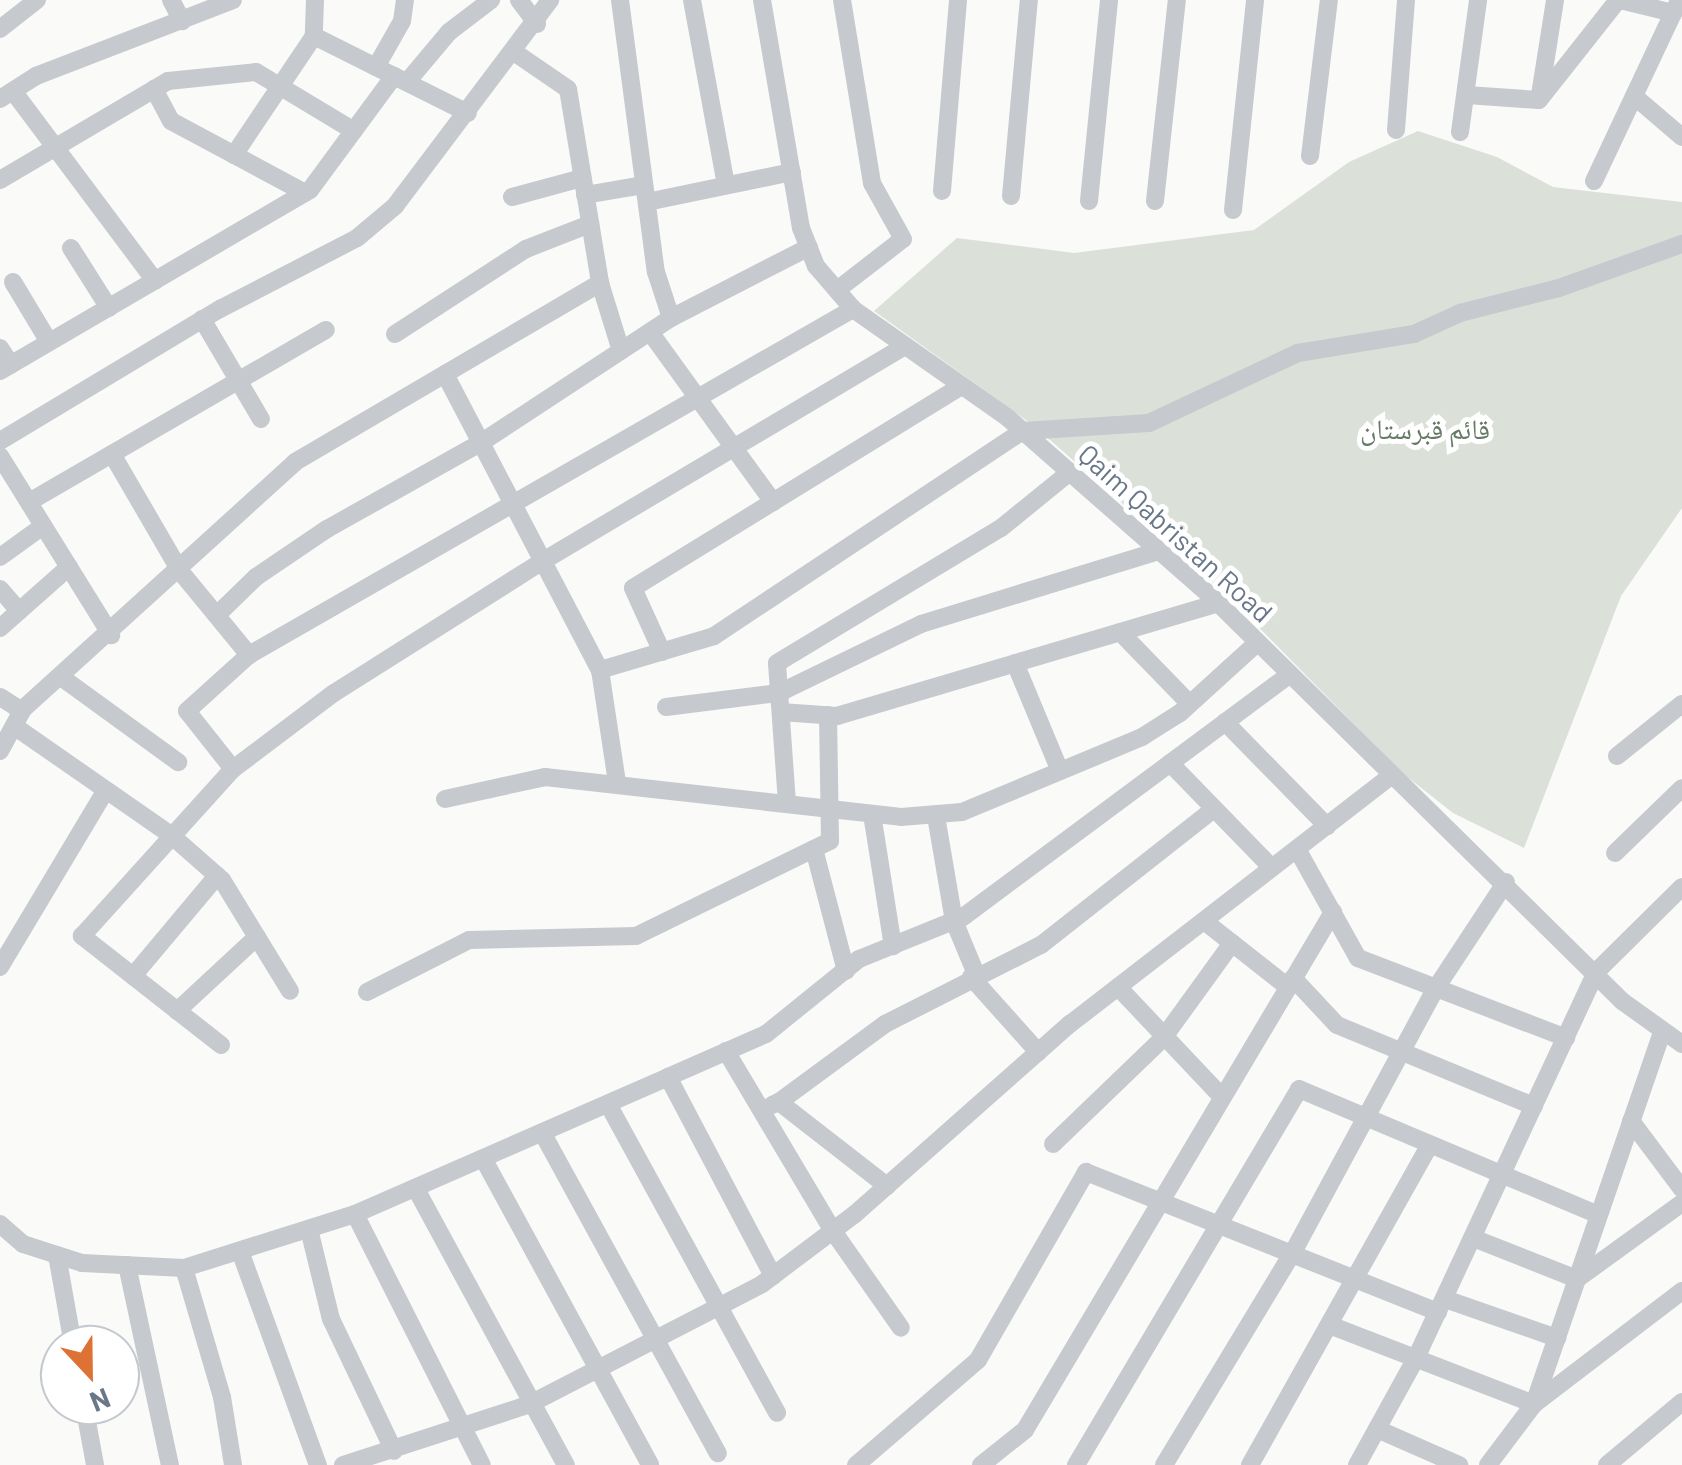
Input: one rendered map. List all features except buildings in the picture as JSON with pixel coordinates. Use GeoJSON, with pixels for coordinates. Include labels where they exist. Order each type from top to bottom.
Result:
{"type":"FeatureCollection","features":[{"type":"Feature","properties":{"kind":"street"},"geometry":{"type":"LineString","coordinates":[[0,28],[37,0]]}},
{"type":"Feature","properties":{"kind":"street"},"geometry":{"type":"LineString","coordinates":[[171,0],[182,21]]}},
{"type":"Feature","properties":{"kind":"street"},"geometry":{"type":"LineString","coordinates":[[155,281],[54,148],[6,95],[234,0]]}},
{"type":"Feature","properties":{"kind":"street"},"geometry":{"type":"LineString","coordinates":[[234,155],[283,89],[314,36],[315,0]]}},
{"type":"Feature","properties":{"kind":"street"},"geometry":{"type":"LineString","coordinates":[[376,67],[402,21],[405,0]]}},
{"type":"Feature","properties":{"kind":"street"},"geometry":{"type":"LineString","coordinates":[[0,348],[6,368],[305,193],[401,79],[448,32],[491,0]]}},
{"type":"Feature","properties":{"kind":"street"},"geometry":{"type":"LineString","coordinates":[[519,0],[537,24]]}},
{"type":"Feature","properties":{"kind":"street"},"geometry":{"type":"LineString","coordinates":[[0,441],[202,319],[356,238],[395,206],[537,24],[550,0]]}},
{"type":"Feature","properties":{"kind":"street"},"geometry":{"type":"LineString","coordinates":[[620,0],[656,272],[672,318]]}},
{"type":"Feature","properties":{"kind":"street"},"geometry":{"type":"LineString","coordinates":[[692,0],[726,185]]}},
{"type":"Feature","properties":{"kind":"street","name":"Qaim Qabristan Road"},"geometry":{"type":"LineString","coordinates":[[762,0],[809,248],[853,309],[1023,432],[1218,603],[1390,778],[1506,882],[1662,1033],[1682,1044]]}},
{"type":"Feature","properties":{"kind":"street"},"geometry":{"type":"LineString","coordinates":[[837,290],[904,240],[872,183],[842,0]]}},
{"type":"Feature","properties":{"kind":"street"},"geometry":{"type":"LineString","coordinates":[[942,191],[958,0]]}},
{"type":"Feature","properties":{"kind":"street"},"geometry":{"type":"LineString","coordinates":[[1011,196],[1030,0]]}},
{"type":"Feature","properties":{"kind":"street"},"geometry":{"type":"LineString","coordinates":[[1089,202],[1109,0]]}},
{"type":"Feature","properties":{"kind":"street"},"geometry":{"type":"LineString","coordinates":[[1155,201],[1177,0]]}},
{"type":"Feature","properties":{"kind":"street"},"geometry":{"type":"LineString","coordinates":[[1232,210],[1255,0]]}},
{"type":"Feature","properties":{"kind":"street"},"geometry":{"type":"LineString","coordinates":[[1310,156],[1329,0]]}},
{"type":"Feature","properties":{"kind":"street"},"geometry":{"type":"LineString","coordinates":[[1396,130],[1406,0]]}},
{"type":"Feature","properties":{"kind":"street"},"geometry":{"type":"LineString","coordinates":[[1460,132],[1468,96],[1478,0]]}},
{"type":"Feature","properties":{"kind":"street"},"geometry":{"type":"LineString","coordinates":[[1540,100],[1555,0]]}},
{"type":"Feature","properties":{"kind":"street"},"geometry":{"type":"LineString","coordinates":[[1540,100],[1619,0],[1676,7],[1594,182]]}},
{"type":"Feature","properties":{"kind":"street"},"geometry":{"type":"LineString","coordinates":[[314,36],[468,113]]}},
{"type":"Feature","properties":{"kind":"street"},"geometry":{"type":"LineString","coordinates":[[514,52],[568,88],[600,283],[622,351]]}},
{"type":"Feature","properties":{"kind":"street"},"geometry":{"type":"LineString","coordinates":[[0,180],[168,81],[256,72],[354,131]]}},
{"type":"Feature","properties":{"kind":"street"},"geometry":{"type":"LineString","coordinates":[[154,90],[171,122],[305,193]]}},
{"type":"Feature","properties":{"kind":"street"},"geometry":{"type":"LineString","coordinates":[[1468,96],[1540,100]]}},
{"type":"Feature","properties":{"kind":"street"},"geometry":{"type":"LineString","coordinates":[[1634,96],[1682,137]]}},
{"type":"Feature","properties":{"kind":"street"},"geometry":{"type":"LineString","coordinates":[[512,198],[584,186],[646,194],[726,185],[792,172]]}},
{"type":"Feature","properties":{"kind":"street"},"geometry":{"type":"LineString","coordinates":[[394,334],[526,249],[590,224]]}},
{"type":"Feature","properties":{"kind":"street"},"geometry":{"type":"LineString","coordinates":[[600,670],[714,636],[1023,432],[1149,423],[1298,353],[1414,334],[1460,313],[1560,288],[1682,244]]}},
{"type":"Feature","properties":{"kind":"street"},"geometry":{"type":"LineString","coordinates":[[71,248],[109,308]]}},
{"type":"Feature","properties":{"kind":"street"},"geometry":{"type":"LineString","coordinates":[[219,613],[256,578],[327,529],[482,442],[672,318],[809,248]]}},
{"type":"Feature","properties":{"kind":"street"},"geometry":{"type":"LineString","coordinates":[[13,282],[49,342]]}},
{"type":"Feature","properties":{"kind":"street"},"geometry":{"type":"LineString","coordinates":[[0,751],[18,718],[295,462],[600,283]]}},
{"type":"Feature","properties":{"kind":"street"},"geometry":{"type":"LineString","coordinates":[[233,769],[187,711],[249,655],[512,499],[853,309]]}},
{"type":"Feature","properties":{"kind":"street"},"geometry":{"type":"LineString","coordinates":[[202,319],[261,419]]}},
{"type":"Feature","properties":{"kind":"street"},"geometry":{"type":"LineString","coordinates":[[29,502],[326,330]]}},
{"type":"Feature","properties":{"kind":"street"},"geometry":{"type":"LineString","coordinates":[[650,332],[773,502]]}},
{"type":"Feature","properties":{"kind":"street"},"geometry":{"type":"LineString","coordinates":[[221,1045],[82,936],[233,769],[334,693],[543,561],[906,346]]}},
{"type":"Feature","properties":{"kind":"street"},"geometry":{"type":"LineString","coordinates":[[445,374],[600,670],[617,782]]}},
{"type":"Feature","properties":{"kind":"street"},"geometry":{"type":"LineString","coordinates":[[662,652],[633,588],[962,386]]}},
{"type":"Feature","properties":{"kind":"street"},"geometry":{"type":"LineString","coordinates":[[112,454],[180,571],[219,613],[249,655]]}},
{"type":"Feature","properties":{"kind":"street"},"geometry":{"type":"LineString","coordinates":[[0,456],[111,635]]}},
{"type":"Feature","properties":{"kind":"street"},"geometry":{"type":"LineString","coordinates":[[788,803],[777,663],[1001,528],[1070,472]]}},
{"type":"Feature","properties":{"kind":"street"},"geometry":{"type":"LineString","coordinates":[[0,558],[44,526]]}},
{"type":"Feature","properties":{"kind":"street"},"geometry":{"type":"LineString","coordinates":[[780,703],[921,624],[1159,551]]}},
{"type":"Feature","properties":{"kind":"street"},"geometry":{"type":"LineString","coordinates":[[0,628],[69,567]]}},
{"type":"Feature","properties":{"kind":"street"},"geometry":{"type":"LineString","coordinates":[[0,589],[18,612]]}},
{"type":"Feature","properties":{"kind":"street"},"geometry":{"type":"LineString","coordinates":[[666,708],[780,703],[828,715],[1218,603]]}},
{"type":"Feature","properties":{"kind":"street"},"geometry":{"type":"LineString","coordinates":[[1120,632],[1190,704]]}},
{"type":"Feature","properties":{"kind":"street"},"geometry":{"type":"LineString","coordinates":[[445,800],[545,777],[617,782],[872,814],[936,816],[1142,737],[1190,704],[1257,643]]}},
{"type":"Feature","properties":{"kind":"street"},"geometry":{"type":"LineString","coordinates":[[1015,663],[1060,771]]}},
{"type":"Feature","properties":{"kind":"street"},"geometry":{"type":"LineString","coordinates":[[0,1224],[24,1244],[57,1255],[184,1268],[355,1214],[416,1189],[726,1052],[784,1022],[846,970],[954,921],[1288,675]]}},
{"type":"Feature","properties":{"kind":"street"},"geometry":{"type":"LineString","coordinates":[[62,677],[178,762]]}},
{"type":"Feature","properties":{"kind":"street"},"geometry":{"type":"LineString","coordinates":[[0,697],[18,718],[106,790],[172,836],[217,876],[290,991]]}},
{"type":"Feature","properties":{"kind":"street"},"geometry":{"type":"LineString","coordinates":[[1618,756],[1682,704]]}},
{"type":"Feature","properties":{"kind":"street"},"geometry":{"type":"LineString","coordinates":[[366,992],[469,940],[636,936],[830,841],[828,715]]}},
{"type":"Feature","properties":{"kind":"street"},"geometry":{"type":"LineString","coordinates":[[1225,722],[1328,826]]}},
{"type":"Feature","properties":{"kind":"street"},"geometry":{"type":"LineString","coordinates":[[1170,764],[1272,868]]}},
{"type":"Feature","properties":{"kind":"street"},"geometry":{"type":"LineString","coordinates":[[343,1465],[464,1431],[532,1403],[772,1276],[887,1186],[1118,987],[1390,778]]}},
{"type":"Feature","properties":{"kind":"street"},"geometry":{"type":"LineString","coordinates":[[1615,853],[1682,788]]}},
{"type":"Feature","properties":{"kind":"street"},"geometry":{"type":"LineString","coordinates":[[0,966],[106,790]]}},
{"type":"Feature","properties":{"kind":"street"},"geometry":{"type":"LineString","coordinates":[[770,1106],[885,1024],[973,976],[1041,945],[1214,809]]}},
{"type":"Feature","properties":{"kind":"street"},"geometry":{"type":"LineString","coordinates":[[872,814],[892,946]]}},
{"type":"Feature","properties":{"kind":"street"},"geometry":{"type":"LineString","coordinates":[[936,816],[954,921],[973,976],[1038,1052]]}},
{"type":"Feature","properties":{"kind":"street"},"geometry":{"type":"LineString","coordinates":[[814,849],[846,970]]}},
{"type":"Feature","properties":{"kind":"street"},"geometry":{"type":"LineString","coordinates":[[1297,849],[1358,958],[1566,1038]]}},
{"type":"Feature","properties":{"kind":"street"},"geometry":{"type":"LineString","coordinates":[[133,976],[217,876]]}},
{"type":"Feature","properties":{"kind":"street"},"geometry":{"type":"LineString","coordinates":[[1164,1465],[1292,1254],[1436,988],[1506,882]]}},
{"type":"Feature","properties":{"kind":"street"},"geometry":{"type":"LineString","coordinates":[[1357,1465],[1416,1358],[1596,972],[1682,887]]}},
{"type":"Feature","properties":{"kind":"street"},"geometry":{"type":"LineString","coordinates":[[981,1465],[1025,1430],[1332,912]]}},
{"type":"Feature","properties":{"kind":"street"},"geometry":{"type":"LineString","coordinates":[[1204,920],[1290,982],[1337,1025],[1534,1106]]}},
{"type":"Feature","properties":{"kind":"street"},"geometry":{"type":"LineString","coordinates":[[176,1010],[257,938]]}},
{"type":"Feature","properties":{"kind":"street"},"geometry":{"type":"LineString","coordinates":[[1053,1144],[1164,1036],[1232,943]]}},
{"type":"Feature","properties":{"kind":"street"},"geometry":{"type":"LineString","coordinates":[[1118,987],[1222,1097]]}},
{"type":"Feature","properties":{"kind":"street"},"geometry":{"type":"LineString","coordinates":[[1534,1404],[1662,1033]]}},
{"type":"Feature","properties":{"kind":"street"},"geometry":{"type":"LineString","coordinates":[[726,1052],[770,1106],[832,1231],[901,1328]]}},
{"type":"Feature","properties":{"kind":"street"},"geometry":{"type":"LineString","coordinates":[[668,1078],[772,1276]]}},
{"type":"Feature","properties":{"kind":"street"},"geometry":{"type":"LineString","coordinates":[[1076,1465],[1299,1090],[1599,1215]]}},
{"type":"Feature","properties":{"kind":"street"},"geometry":{"type":"LineString","coordinates":[[608,1104],[716,1308],[777,1413]]}},
{"type":"Feature","properties":{"kind":"street"},"geometry":{"type":"LineString","coordinates":[[770,1106],[887,1186]]}},
{"type":"Feature","properties":{"kind":"street"},"geometry":{"type":"LineString","coordinates":[[1631,1122],[1682,1189]]}},
{"type":"Feature","properties":{"kind":"street"},"geometry":{"type":"LineString","coordinates":[[543,1134],[718,1453]]}},
{"type":"Feature","properties":{"kind":"street"},"geometry":{"type":"LineString","coordinates":[[1250,1465],[1332,1326],[1429,1146]]}},
{"type":"Feature","properties":{"kind":"street"},"geometry":{"type":"LineString","coordinates":[[484,1160],[650,1465]]}},
{"type":"Feature","properties":{"kind":"street"},"geometry":{"type":"LineString","coordinates":[[856,1465],[978,1360],[1086,1172],[1357,1280],[1557,1338]]}},
{"type":"Feature","properties":{"kind":"street"},"geometry":{"type":"LineString","coordinates":[[416,1189],[566,1465]]}},
{"type":"Feature","properties":{"kind":"street"},"geometry":{"type":"LineString","coordinates":[[1577,1280],[1682,1204]]}},
{"type":"Feature","properties":{"kind":"street"},"geometry":{"type":"LineString","coordinates":[[355,1214],[482,1465]]}},
{"type":"Feature","properties":{"kind":"street"},"geometry":{"type":"LineString","coordinates":[[309,1229],[331,1319],[394,1451]]}},
{"type":"Feature","properties":{"kind":"street"},"geometry":{"type":"LineString","coordinates":[[1473,1238],[1577,1280]]}},
{"type":"Feature","properties":{"kind":"street"},"geometry":{"type":"LineString","coordinates":[[240,1251],[318,1465]]}},
{"type":"Feature","properties":{"kind":"street"},"geometry":{"type":"LineString","coordinates":[[57,1255],[69,1325]]}},
{"type":"Feature","properties":{"kind":"street"},"geometry":{"type":"LineString","coordinates":[[127,1265],[170,1465]]}},
{"type":"Feature","properties":{"kind":"street"},"geometry":{"type":"LineString","coordinates":[[184,1268],[222,1397],[233,1465]]}},
{"type":"Feature","properties":{"kind":"street"},"geometry":{"type":"LineString","coordinates":[[1488,1465],[1534,1404],[1682,1291]]}},
{"type":"Feature","properties":{"kind":"street"},"geometry":{"type":"LineString","coordinates":[[1332,1326],[1534,1404]]}},
{"type":"Feature","properties":{"kind":"street"},"geometry":{"type":"LineString","coordinates":[[1607,1465],[1682,1402]]}},
{"type":"Feature","properties":{"kind":"street"},"geometry":{"type":"LineString","coordinates":[[88,1425],[95,1465]]}},
{"type":"Feature","properties":{"kind":"street"},"geometry":{"type":"LineString","coordinates":[[1377,1429],[1459,1465]]}},
{"type":"Feature","properties":{"kind":"green space","name":"قائم قبرستان"},"geometry":{"type":"Polygon","coordinates":[[[1418,131],[1497,157],[1553,187],[1682,202],[1682,508],[1621,596],[1524,848],[1453,813],[1401,772],[1229,597],[1034,426],[874,311],[957,238],[1074,253],[1254,230],[1349,162],[1418,131]]]}}]}
